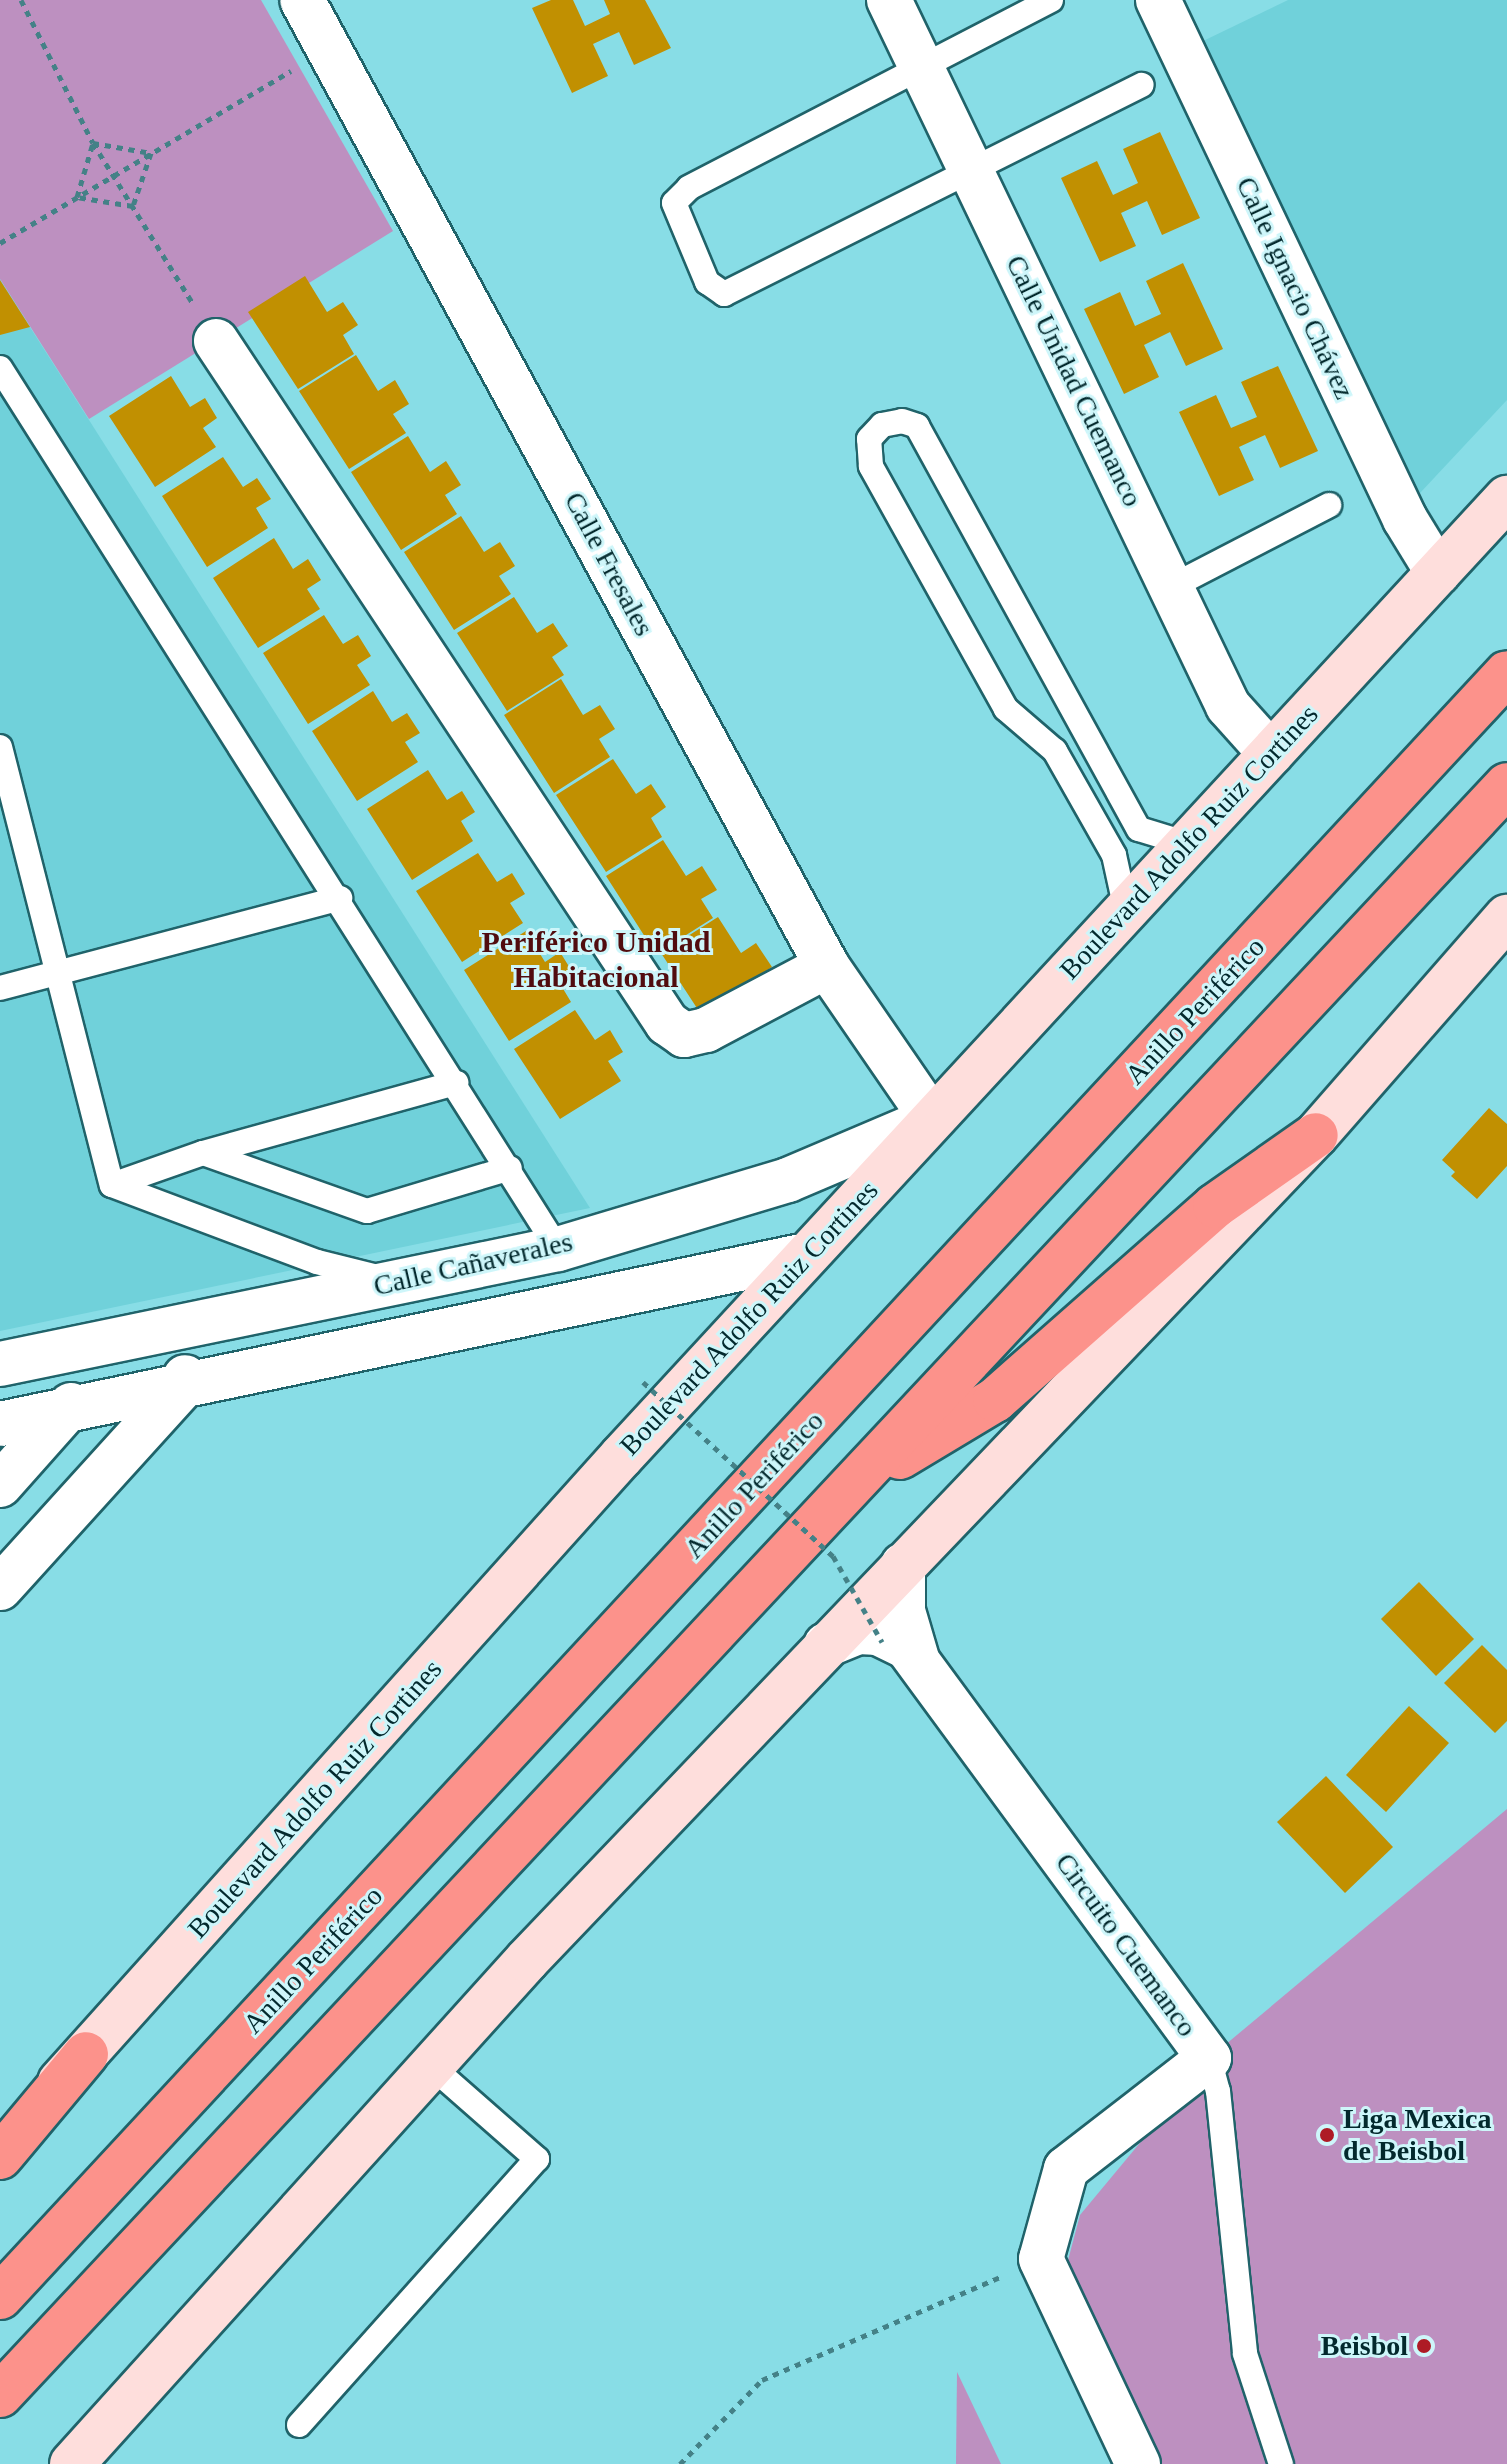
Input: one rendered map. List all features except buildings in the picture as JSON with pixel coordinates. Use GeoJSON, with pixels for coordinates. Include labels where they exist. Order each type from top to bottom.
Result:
{"type":"FeatureCollection","features":[{"type":"Feature","properties":{"kind":"highway","name":"Anillo Periférico"},"geometry":{"type":"LineString","coordinates":[[0,2297],[1507,673]]}},
{"type":"Feature","properties":{"kind":"highway"},"geometry":{"type":"LineString","coordinates":[[1,2399],[854,1486],[1091,1225],[1507,785]]}},
{"type":"Feature","properties":{"kind":"highway"},"geometry":{"type":"LineString","coordinates":[[854,1486],[995,1400],[1215,1206],[1316,1135]]}},
{"type":"Feature","properties":{"kind":"highway"},"geometry":{"type":"LineString","coordinates":[[0,2157],[86,2054]]}},
{"type":"Feature","properties":{"kind":"main road","name":"Boulevard Adolfo Ruiz Cortines"},"geometry":{"type":"LineString","coordinates":[[0,2145],[86,2054],[806,1255],[1507,498]]}},
{"type":"Feature","properties":{"kind":"main road"},"geometry":{"type":"LineString","coordinates":[[72,2464],[431,2066],[826,1645],[1316,1135],[1507,917]]}},
{"type":"Feature","properties":{"kind":"street","name":"Calle Fresales"},"geometry":{"type":"LineString","coordinates":[[302,0],[827,966],[932,1119]]}},
{"type":"Feature","properties":{"kind":"street","name":"Calle Unidad Cuemanco"},"geometry":{"type":"LineString","coordinates":[[889,0],[1228,706],[1271,754]]}},
{"type":"Feature","properties":{"kind":"street","name":"Calle Ignacio Chávez"},"geometry":{"type":"LineString","coordinates":[[1161,1],[1405,519],[1438,573]]}},
{"type":"Feature","properties":{"kind":"street"},"geometry":{"type":"LineString","coordinates":[[216,341],[667,1023],[684,1035],[706,1030],[827,966]]}},
{"type":"Feature","properties":{"kind":"street","name":"Calle Cañaverales"},"geometry":{"type":"LineString","coordinates":[[0,1364],[558,1249],[609,1231],[788,1180],[932,1119]]}},
{"type":"Feature","properties":{"kind":"street"},"geometry":{"type":"LineString","coordinates":[[609,1231],[622,1292]]}},
{"type":"Feature","properties":{"kind":"street","name":"Calle Cañaverales"},"geometry":{"type":"LineString","coordinates":[[0,1424],[806,1255]]}},
{"type":"Feature","properties":{"kind":"street"},"geometry":{"type":"LineString","coordinates":[[0,1588],[183,1386],[193,1324]]}},
{"type":"Feature","properties":{"kind":"street"},"geometry":{"type":"LineString","coordinates":[[0,1485],[69,1409],[90,1345]]}},
{"type":"Feature","properties":{"kind":"street","name":"Circuito Cuemanco"},"geometry":{"type":"LineString","coordinates":[[903,1565],[900,1650],[1209,2058],[1066,2169],[1041,2259]]}},
{"type":"Feature","properties":{"kind":"street","name":"Circuito Cuemanco"},"geometry":{"type":"LineString","coordinates":[[826,1645],[859,1632],[878,1633],[907,1647],[900,1650]]}},
{"type":"Feature","properties":{"kind":"street"},"geometry":{"type":"LineString","coordinates":[[1041,2259],[1138,2464]]}},
{"type":"Feature","properties":{"kind":"lane"},"geometry":{"type":"LineString","coordinates":[[1051,0],[689,188],[674,203],[707,282],[724,294],[974,173],[1142,85]]}},
{"type":"Feature","properties":{"kind":"lane"},"geometry":{"type":"LineString","coordinates":[[0,368],[340,898],[558,1249]]}},
{"type":"Feature","properties":{"kind":"lane"},"geometry":{"type":"LineString","coordinates":[[1126,910],[1114,855],[1055,751],[1006,709],[871,466],[869,439],[882,425],[902,421],[917,426],[1139,829],[1188,844]]}},
{"type":"Feature","properties":{"kind":"lane"},"geometry":{"type":"LineString","coordinates":[[1173,586],[1329,505]]}},
{"type":"Feature","properties":{"kind":"lane"},"geometry":{"type":"LineString","coordinates":[[0,747],[112,1185]]}},
{"type":"Feature","properties":{"kind":"lane"},"geometry":{"type":"LineString","coordinates":[[0,988],[340,898]]}},
{"type":"Feature","properties":{"kind":"lane"},"geometry":{"type":"LineString","coordinates":[[112,1185],[203,1153],[456,1083]]}},
{"type":"Feature","properties":{"kind":"lane"},"geometry":{"type":"LineString","coordinates":[[203,1153],[367,1211],[510,1168]]}},
{"type":"Feature","properties":{"kind":"lane"},"geometry":{"type":"LineString","coordinates":[[112,1185],[317,1262],[397,1282]]}},
{"type":"Feature","properties":{"kind":"lane"},"geometry":{"type":"LineString","coordinates":[[1209,2058],[1218,2091],[1245,2354],[1281,2464]]}},
{"type":"Feature","properties":{"kind":"lane"},"geometry":{"type":"LineString","coordinates":[[299,2425],[537,2159],[431,2066]]}},
{"type":"Feature","properties":{"kind":"path"},"geometry":{"type":"LineString","coordinates":[[21,0],[93,143],[216,341]]}},
{"type":"Feature","properties":{"kind":"path"},"geometry":{"type":"LineString","coordinates":[[0,243],[330,48]]}},
{"type":"Feature","properties":{"kind":"path"},"geometry":{"type":"LineString","coordinates":[[93,143],[151,153]]}},
{"type":"Feature","properties":{"kind":"path"},"geometry":{"type":"LineString","coordinates":[[77,197],[93,143]]}},
{"type":"Feature","properties":{"kind":"path"},"geometry":{"type":"LineString","coordinates":[[133,206],[151,153]]}},
{"type":"Feature","properties":{"kind":"path"},"geometry":{"type":"LineString","coordinates":[[77,197],[133,206]]}},
{"type":"Feature","properties":{"kind":"path"},"geometry":{"type":"LineString","coordinates":[[643,1382],[833,1556],[900,1650]]}},
{"type":"Feature","properties":{"kind":"path"},"geometry":{"type":"LineString","coordinates":[[680,2464],[762,2380],[1041,2259]]}},
{"type":"Feature","properties":{"kind":"shaded area"},"geometry":{"type":"Polygon","coordinates":[[[0,0],[261,0],[393,231],[89,419],[0,279],[0,0]]]}},
{"type":"Feature","properties":{"kind":"shaded area"},"geometry":{"type":"Polygon","coordinates":[[[1288,0],[1507,0],[1507,400],[1420,493],[1201,42],[1288,0]]]}},
{"type":"Feature","properties":{"kind":"shaded area"},"geometry":{"type":"Polygon","coordinates":[[[0,280],[590,1208],[0,1331],[0,280]]]}},
{"type":"Feature","properties":{"kind":"shaded area","name":"Liga Mexica de Beisbol"},"geometry":{"type":"Polygon","coordinates":[[[1507,1809],[1507,2464],[1156,2464],[1067,2264],[1080,2215],[1213,2055],[1507,1809]]]}},
{"type":"Feature","properties":{"kind":"shaded area"},"geometry":{"type":"Polygon","coordinates":[[[957,2372],[1001,2464],[956,2464],[957,2372]]]}},
{"type":"Feature","properties":{"kind":"place","name":"Liga Mexica de Beisbol"},"geometry":{"type":"Point","coordinates":[1327,2135]}},
{"type":"Feature","properties":{"kind":"place","name":"Beisbol"},"geometry":{"type":"Point","coordinates":[1424,2346]}},
{"type":"Feature","properties":{"kind":"district","name":"Periférico Unidad Habitacional"},"geometry":{"type":"Point","coordinates":[596,959]}}]}
